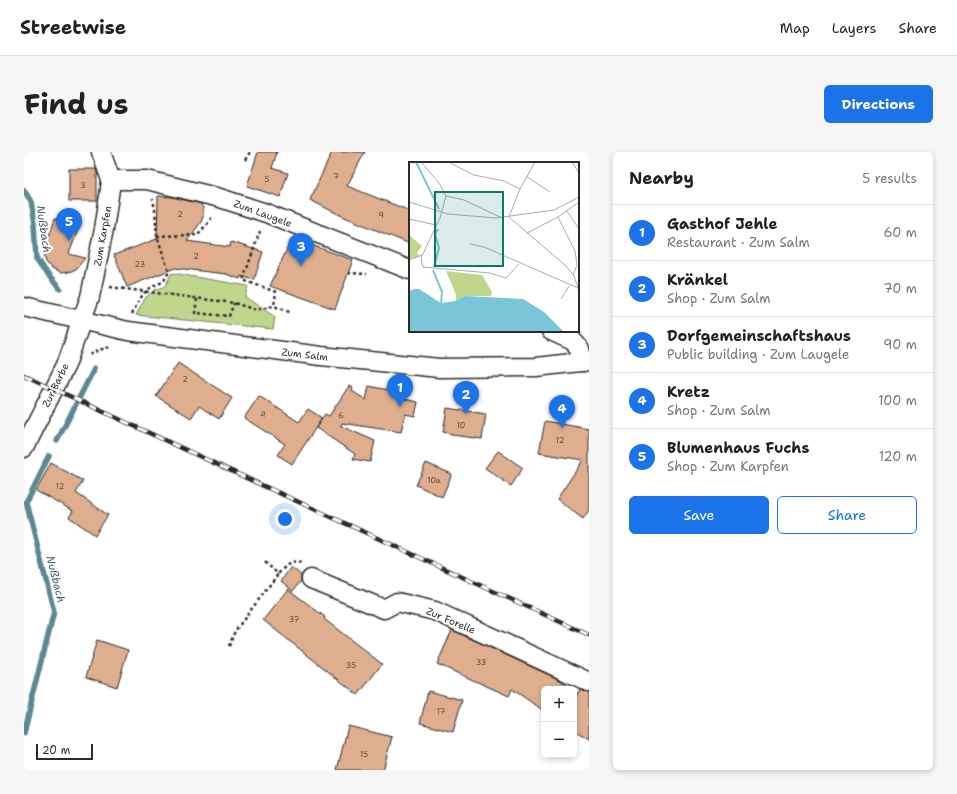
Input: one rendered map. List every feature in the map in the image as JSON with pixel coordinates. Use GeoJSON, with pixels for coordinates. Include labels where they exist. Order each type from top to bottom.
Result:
{"type":"FeatureCollection","features":[{"type":"Feature","properties":{"kind":"street","name":"Zum Karpfen"},"geometry":{"type":"LineString","coordinates":[[82,321],[93,285],[104,229],[111,180],[101,152]]}},
{"type":"Feature","properties":{"kind":"street","name":"Zum Laugele"},"geometry":{"type":"LineString","coordinates":[[111,180],[147,180],[220,198],[266,213],[409,270]]}},
{"type":"Feature","properties":{"kind":"street","name":"Zum Salm"},"geometry":{"type":"LineString","coordinates":[[24,308],[128,331],[321,356],[439,368],[536,367],[586,362]]}},
{"type":"Feature","properties":{"kind":"street","name":"Zur Barbe"},"geometry":{"type":"LineString","coordinates":[[24,448],[29,425],[66,365],[82,321]]}},
{"type":"Feature","properties":{"kind":"street"},"geometry":{"type":"LineString","coordinates":[[553,332],[573,341],[580,349],[586,362]]}},
{"type":"Feature","properties":{"kind":"street","name":"Zur Forelle"},"geometry":{"type":"LineString","coordinates":[[312,579],[384,609],[397,602],[435,611],[589,682]]}},
{"type":"Feature","properties":{"kind":"path"},"geometry":{"type":"LineString","coordinates":[[245,160],[250,152]]}},
{"type":"Feature","properties":{"kind":"path"},"geometry":{"type":"LineString","coordinates":[[157,236],[197,235],[210,221],[220,198]]}},
{"type":"Feature","properties":{"kind":"path"},"geometry":{"type":"LineString","coordinates":[[145,292],[153,286],[164,282],[169,272],[157,236],[156,210],[153,203]]}},
{"type":"Feature","properties":{"kind":"path"},"geometry":{"type":"LineString","coordinates":[[261,228],[243,280],[276,292],[274,306]]}},
{"type":"Feature","properties":{"kind":"path"},"geometry":{"type":"LineString","coordinates":[[93,285],[234,303],[256,310],[274,306],[292,313]]}},
{"type":"Feature","properties":{"kind":"path"},"geometry":{"type":"LineString","coordinates":[[197,299],[195,313],[229,316],[234,303]]}},
{"type":"Feature","properties":{"kind":"path"},"geometry":{"type":"LineString","coordinates":[[229,646],[235,630],[278,574]]}},
{"type":"Feature","properties":{"kind":"green space"},"geometry":{"type":"Polygon","coordinates":[[[172,273],[248,286],[245,297],[275,317],[273,329],[136,315],[146,297],[155,290],[165,286],[172,273]]]}},
{"type":"Feature","properties":{"kind":"building"},"geometry":{"type":"Polygon","coordinates":[[[258,152],[277,152],[272,168],[288,173],[280,197],[247,186],[258,152]]]}},
{"type":"Feature","properties":{"kind":"building"},"geometry":{"type":"Polygon","coordinates":[[[332,152],[365,152],[347,186],[409,211],[409,244],[342,216],[310,200],[332,152]]]}},
{"type":"Feature","properties":{"kind":"building"},"geometry":{"type":"Polygon","coordinates":[[[69,169],[96,169],[97,201],[69,201],[69,169]]]}},
{"type":"Feature","properties":{"kind":"building"},"geometry":{"type":"Polygon","coordinates":[[[158,196],[172,197],[201,204],[203,208],[203,217],[187,241],[230,247],[231,242],[263,252],[254,280],[241,276],[240,279],[226,274],[175,268],[127,287],[114,255],[157,239],[158,196]]]}},
{"type":"Feature","properties":{"kind":"building"},"geometry":{"type":"Polygon","coordinates":[[[55,218],[79,227],[69,254],[85,258],[76,269],[69,272],[60,273],[52,269],[46,262],[44,254],[55,218]]]}},
{"type":"Feature","properties":{"kind":"building"},"geometry":{"type":"Polygon","coordinates":[[[292,238],[353,260],[335,309],[270,286],[292,238]]]}},
{"type":"Feature","properties":{"kind":"building"},"geometry":{"type":"Polygon","coordinates":[[[178,363],[232,398],[219,419],[199,406],[191,418],[156,396],[178,363]]]}},
{"type":"Feature","properties":{"kind":"building"},"geometry":{"type":"Polygon","coordinates":[[[349,386],[353,387],[352,391],[366,400],[369,386],[397,392],[396,397],[418,402],[415,416],[405,414],[401,432],[342,423],[341,426],[375,441],[370,462],[353,459],[355,454],[316,428],[325,414],[329,416],[349,386]]]}},
{"type":"Feature","properties":{"kind":"building"},"geometry":{"type":"Polygon","coordinates":[[[259,396],[299,422],[308,409],[322,418],[292,464],[278,455],[285,444],[244,418],[259,396]]]}},
{"type":"Feature","properties":{"kind":"building"},"geometry":{"type":"Polygon","coordinates":[[[447,408],[486,414],[482,439],[452,435],[443,432],[447,408]]]}},
{"type":"Feature","properties":{"kind":"building"},"geometry":{"type":"Polygon","coordinates":[[[545,421],[589,429],[589,510],[583,519],[557,499],[583,460],[539,453],[545,421]]]}},
{"type":"Feature","properties":{"kind":"building"},"geometry":{"type":"Polygon","coordinates":[[[498,451],[523,468],[511,486],[485,468],[498,451]]]}},
{"type":"Feature","properties":{"kind":"building"},"geometry":{"type":"Polygon","coordinates":[[[51,463],[83,481],[76,493],[108,515],[95,535],[69,517],[73,511],[36,490],[51,463]]]}},
{"type":"Feature","properties":{"kind":"building"},"geometry":{"type":"Polygon","coordinates":[[[426,463],[452,474],[442,497],[416,485],[426,463]]]}},
{"type":"Feature","properties":{"kind":"building"},"geometry":{"type":"Polygon","coordinates":[[[291,567],[301,575],[301,581],[293,591],[281,581],[291,567]]]}},
{"type":"Feature","properties":{"kind":"building"},"geometry":{"type":"Polygon","coordinates":[[[288,589],[382,664],[358,695],[263,620],[288,589]]]}},
{"type":"Feature","properties":{"kind":"building"},"geometry":{"type":"Polygon","coordinates":[[[452,630],[560,680],[568,686],[541,686],[541,709],[512,689],[509,696],[437,664],[452,630]]]}},
{"type":"Feature","properties":{"kind":"building"},"geometry":{"type":"Polygon","coordinates":[[[97,640],[128,650],[117,687],[86,677],[97,640]]]}},
{"type":"Feature","properties":{"kind":"building"},"geometry":{"type":"Polygon","coordinates":[[[580,689],[589,692],[589,739],[577,732],[577,694],[580,689]]]}},
{"type":"Feature","properties":{"kind":"building"},"geometry":{"type":"Polygon","coordinates":[[[428,691],[462,700],[453,732],[420,723],[428,691]]]}},
{"type":"Feature","properties":{"kind":"building"},"geometry":{"type":"Polygon","coordinates":[[[348,726],[392,737],[383,770],[337,770],[348,726]]]}},
{"type":"Feature","properties":{"kind":"waterway","name":"Nußbach"},"geometry":{"type":"LineString","coordinates":[[24,190],[31,202],[35,224],[37,258],[48,275],[60,289]]}},
{"type":"Feature","properties":{"kind":"waterway","name":"Nußbach"},"geometry":{"type":"LineString","coordinates":[[57,441],[94,369]]}},
{"type":"Feature","properties":{"kind":"waterway","name":"Nußbach"},"geometry":{"type":"LineString","coordinates":[[24,733],[54,612],[26,502],[49,456]]}},
{"type":"Feature","properties":{"kind":"railway"},"geometry":{"type":"LineString","coordinates":[[24,375],[589,635]]}},
{"type":"Feature","properties":{"kind":"place","name":"Blumenhaus Fuchs"},"geometry":{"type":"Point","coordinates":[69,241]}},
{"type":"Feature","properties":{"kind":"place","name":"Dorfgemeinschaftshaus"},"geometry":{"type":"Point","coordinates":[301,266]}},
{"type":"Feature","properties":{"kind":"place","name":"Gasthof Jehle"},"geometry":{"type":"Point","coordinates":[400,407]}},
{"type":"Feature","properties":{"kind":"place","name":"Kränkel"},"geometry":{"type":"Point","coordinates":[466,414]}},
{"type":"Feature","properties":{"kind":"place","name":"Kretz"},"geometry":{"type":"Point","coordinates":[562,428]}}]}
